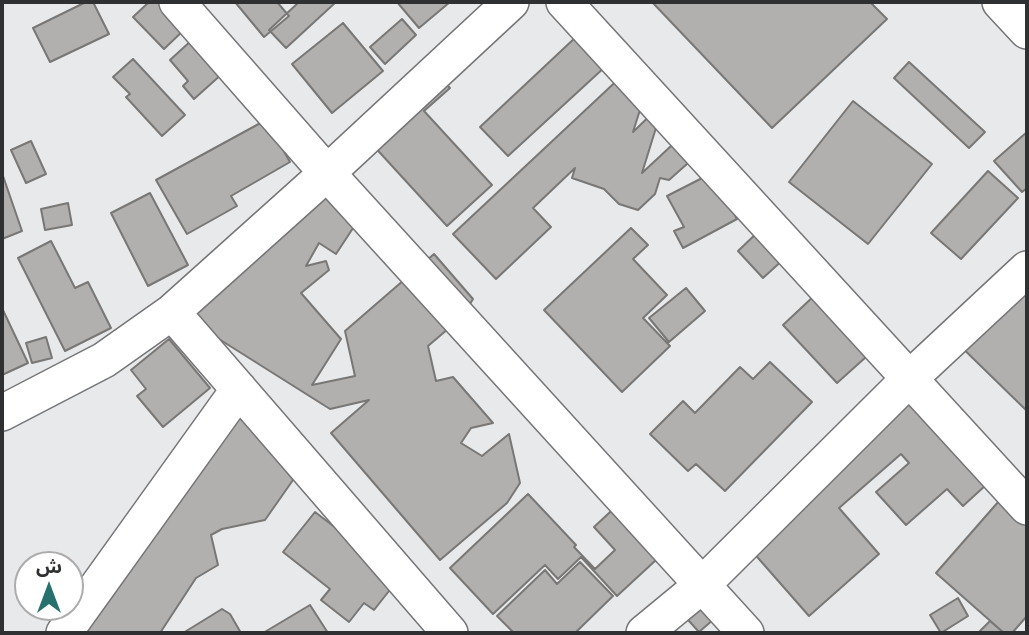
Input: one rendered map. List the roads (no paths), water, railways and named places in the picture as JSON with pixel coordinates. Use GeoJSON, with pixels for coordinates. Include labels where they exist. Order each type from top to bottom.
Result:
{"type":"FeatureCollection","features":[{"type":"Feature","properties":{"kind":"street"},"geometry":{"type":"LineString","coordinates":[[177,2],[327,173],[746,633]]}},
{"type":"Feature","properties":{"kind":"street"},"geometry":{"type":"LineString","coordinates":[[2,413],[104,360],[172,312],[327,173],[510,2]]}},
{"type":"Feature","properties":{"kind":"street"},"geometry":{"type":"LineString","coordinates":[[564,2],[1027,507]]}},
{"type":"Feature","properties":{"kind":"street"},"geometry":{"type":"LineString","coordinates":[[1000,2],[1027,31]]}},
{"type":"Feature","properties":{"kind":"street"},"geometry":{"type":"LineString","coordinates":[[644,633],[701,586],[909,379],[1027,269]]}},
{"type":"Feature","properties":{"kind":"street"},"geometry":{"type":"LineString","coordinates":[[172,312],[446,632]]}},
{"type":"Feature","properties":{"kind":"street"},"geometry":{"type":"LineString","coordinates":[[64,633],[239,389]]}}]}
